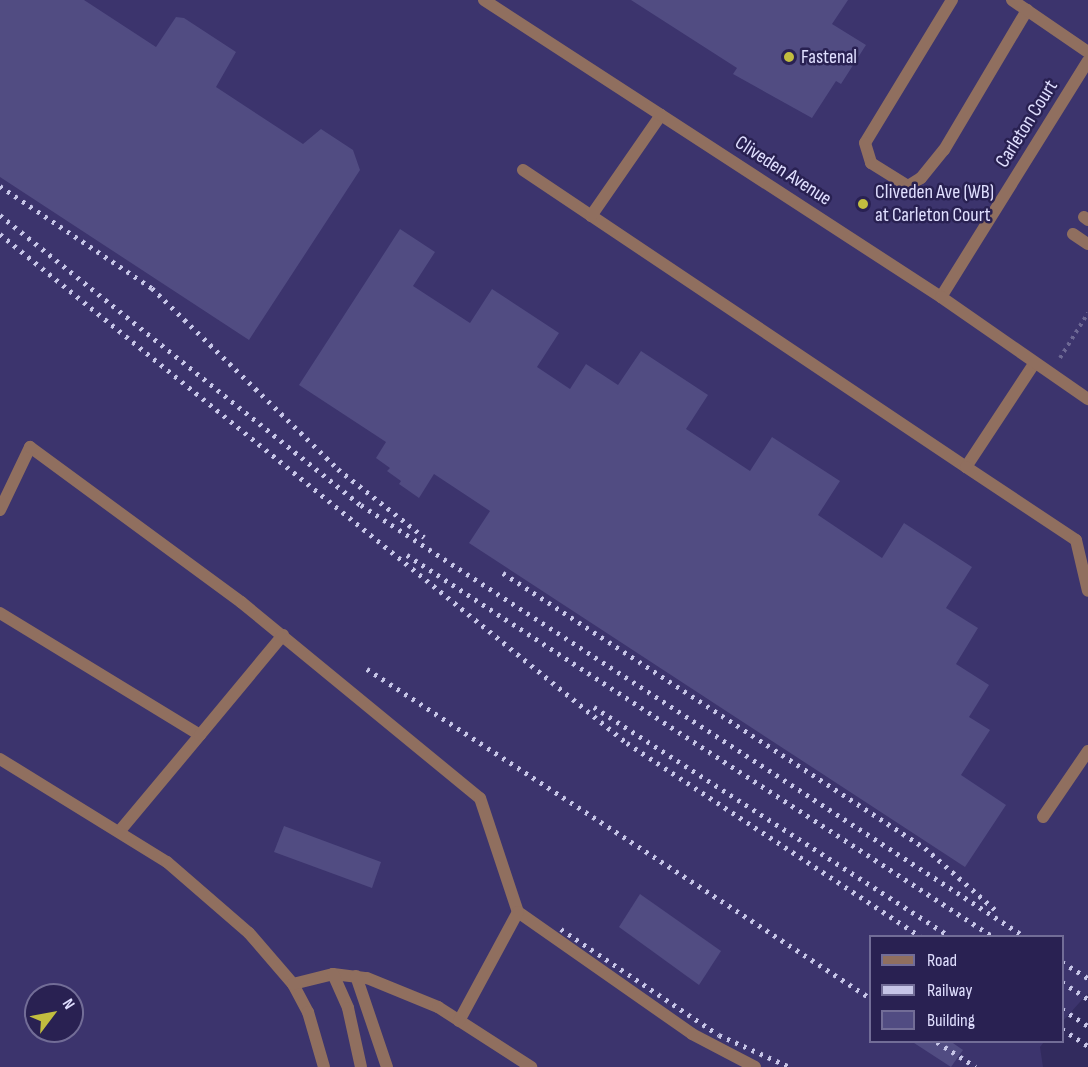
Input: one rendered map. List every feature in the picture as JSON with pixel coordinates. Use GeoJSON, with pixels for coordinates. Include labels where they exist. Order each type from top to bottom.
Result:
{"type":"FeatureCollection","features":[{"type":"Feature","properties":{"kind":"street","name":"Cliveden Avenue"},"geometry":{"type":"LineString","coordinates":[[484,0],[941,297],[1034,364],[1088,399]]}},
{"type":"Feature","properties":{"kind":"street"},"geometry":{"type":"LineString","coordinates":[[952,0],[865,144],[871,163],[908,186],[921,178],[944,150],[1027,10]]}},
{"type":"Feature","properties":{"kind":"street"},"geometry":{"type":"LineString","coordinates":[[1012,0],[1088,52]]}},
{"type":"Feature","properties":{"kind":"street","name":"Carleton Court"},"geometry":{"type":"LineString","coordinates":[[941,297],[1088,61]]}},
{"type":"Feature","properties":{"kind":"street"},"geometry":{"type":"LineString","coordinates":[[591,216],[662,115]]}},
{"type":"Feature","properties":{"kind":"street"},"geometry":{"type":"LineString","coordinates":[[523,170],[1076,540],[1088,591]]}},
{"type":"Feature","properties":{"kind":"street"},"geometry":{"type":"LineString","coordinates":[[1073,234],[1088,244]]}},
{"type":"Feature","properties":{"kind":"street"},"geometry":{"type":"LineString","coordinates":[[966,467],[1034,364]]}},
{"type":"Feature","properties":{"kind":"street"},"geometry":{"type":"LineString","coordinates":[[0,510],[30,447],[283,635],[480,798],[518,912],[692,1034],[755,1067]]}},
{"type":"Feature","properties":{"kind":"street"},"geometry":{"type":"LineString","coordinates":[[0,613],[200,735]]}},
{"type":"Feature","properties":{"kind":"street"},"geometry":{"type":"LineString","coordinates":[[119,832],[283,635]]}},
{"type":"Feature","properties":{"kind":"street"},"geometry":{"type":"LineString","coordinates":[[1043,817],[1088,751]]}},
{"type":"Feature","properties":{"kind":"street"},"geometry":{"type":"LineString","coordinates":[[0,759],[167,862],[249,933],[292,984],[308,1012],[324,1067]]}},
{"type":"Feature","properties":{"kind":"street"},"geometry":{"type":"LineString","coordinates":[[459,1021],[518,912]]}},
{"type":"Feature","properties":{"kind":"street"},"geometry":{"type":"LineString","coordinates":[[292,984],[333,974],[356,976],[438,1007],[531,1067]]}},
{"type":"Feature","properties":{"kind":"street"},"geometry":{"type":"LineString","coordinates":[[333,974],[348,1008],[361,1067]]}},
{"type":"Feature","properties":{"kind":"street"},"geometry":{"type":"LineString","coordinates":[[356,976],[387,1067]]}},
{"type":"Feature","properties":{"kind":"path"},"geometry":{"type":"LineString","coordinates":[[1050,374],[1088,314]]}},
{"type":"Feature","properties":{"kind":"shaded area"},"geometry":{"type":"Polygon","coordinates":[[[0,0],[1088,0],[1088,993],[1064,1020],[1064,935],[869,935],[869,1043],[1043,1043],[1040,1047],[1043,1067],[0,1067],[0,0]]]}},
{"type":"Feature","properties":{"kind":"building"},"geometry":{"type":"Polygon","coordinates":[[[0,0],[84,0],[156,47],[176,17],[184,18],[236,52],[216,87],[303,144],[321,129],[353,150],[360,170],[249,340],[0,177],[0,0]]]}},
{"type":"Feature","properties":{"kind":"building","name":"Fastenal"},"geometry":{"type":"Polygon","coordinates":[[[631,0],[848,0],[832,24],[866,45],[841,84],[836,81],[812,118],[733,74],[737,68],[631,0]]]}},
{"type":"Feature","properties":{"kind":"building"},"geometry":{"type":"Polygon","coordinates":[[[400,229],[435,252],[413,286],[470,323],[492,289],[559,333],[537,367],[570,389],[586,364],[618,385],[641,351],[708,395],[686,429],[750,471],[772,437],[840,481],[818,515],[882,558],[904,523],[972,567],[946,608],[978,628],[956,664],[989,685],[969,717],[990,730],[961,775],[1006,805],[965,867],[469,543],[490,511],[434,474],[419,498],[399,484],[401,481],[387,471],[390,468],[376,458],[386,442],[299,385],[400,229]]]}},
{"type":"Feature","properties":{"kind":"building"},"geometry":{"type":"Polygon","coordinates":[[[284,826],[381,862],[372,888],[274,852],[284,826]]]}},
{"type":"Feature","properties":{"kind":"building"},"geometry":{"type":"Polygon","coordinates":[[[640,894],[721,951],[699,985],[619,927],[640,894]]]}},
{"type":"Feature","properties":{"kind":"building"},"geometry":{"type":"Polygon","coordinates":[[[914,1043],[953,1043],[963,1050],[951,1067],[914,1043]]]}},
{"type":"Feature","properties":{"kind":"railway"},"geometry":{"type":"LineString","coordinates":[[0,186],[152,288],[338,469],[424,537]]}},
{"type":"Feature","properties":{"kind":"railway"},"geometry":{"type":"LineString","coordinates":[[0,215],[361,505],[1022,935]]}},
{"type":"Feature","properties":{"kind":"railway"},"geometry":{"type":"LineString","coordinates":[[0,234],[627,743],[918,935]]}},
{"type":"Feature","properties":{"kind":"railway"},"geometry":{"type":"LineString","coordinates":[[407,555],[990,935]]}},
{"type":"Feature","properties":{"kind":"railway"},"geometry":{"type":"LineString","coordinates":[[503,573],[925,848],[999,913]]}},
{"type":"Feature","properties":{"kind":"railway"},"geometry":{"type":"LineString","coordinates":[[367,669],[869,997]]}},
{"type":"Feature","properties":{"kind":"railway"},"geometry":{"type":"LineString","coordinates":[[594,707],[948,935]]}},
{"type":"Feature","properties":{"kind":"railway"},"geometry":{"type":"LineString","coordinates":[[561,929],[719,1035],[790,1067]]}},
{"type":"Feature","properties":{"kind":"railway"},"geometry":{"type":"LineString","coordinates":[[1064,963],[1088,978]]}},
{"type":"Feature","properties":{"kind":"railway"},"geometry":{"type":"LineString","coordinates":[[1064,983],[1088,999]]}},
{"type":"Feature","properties":{"kind":"railway"},"geometry":{"type":"LineString","coordinates":[[1064,1010],[1088,1026]]}},
{"type":"Feature","properties":{"kind":"railway"},"geometry":{"type":"LineString","coordinates":[[1064,1030],[1088,1046]]}},
{"type":"Feature","properties":{"kind":"railway"},"geometry":{"type":"LineString","coordinates":[[939,1043],[976,1067]]}},
{"type":"Feature","properties":{"kind":"place","name":"Fastenal"},"geometry":{"type":"Point","coordinates":[789,57]}},
{"type":"Feature","properties":{"kind":"place","name":"Cliveden Ave (WB) at Carleton Court"},"geometry":{"type":"Point","coordinates":[863,204]}}]}
